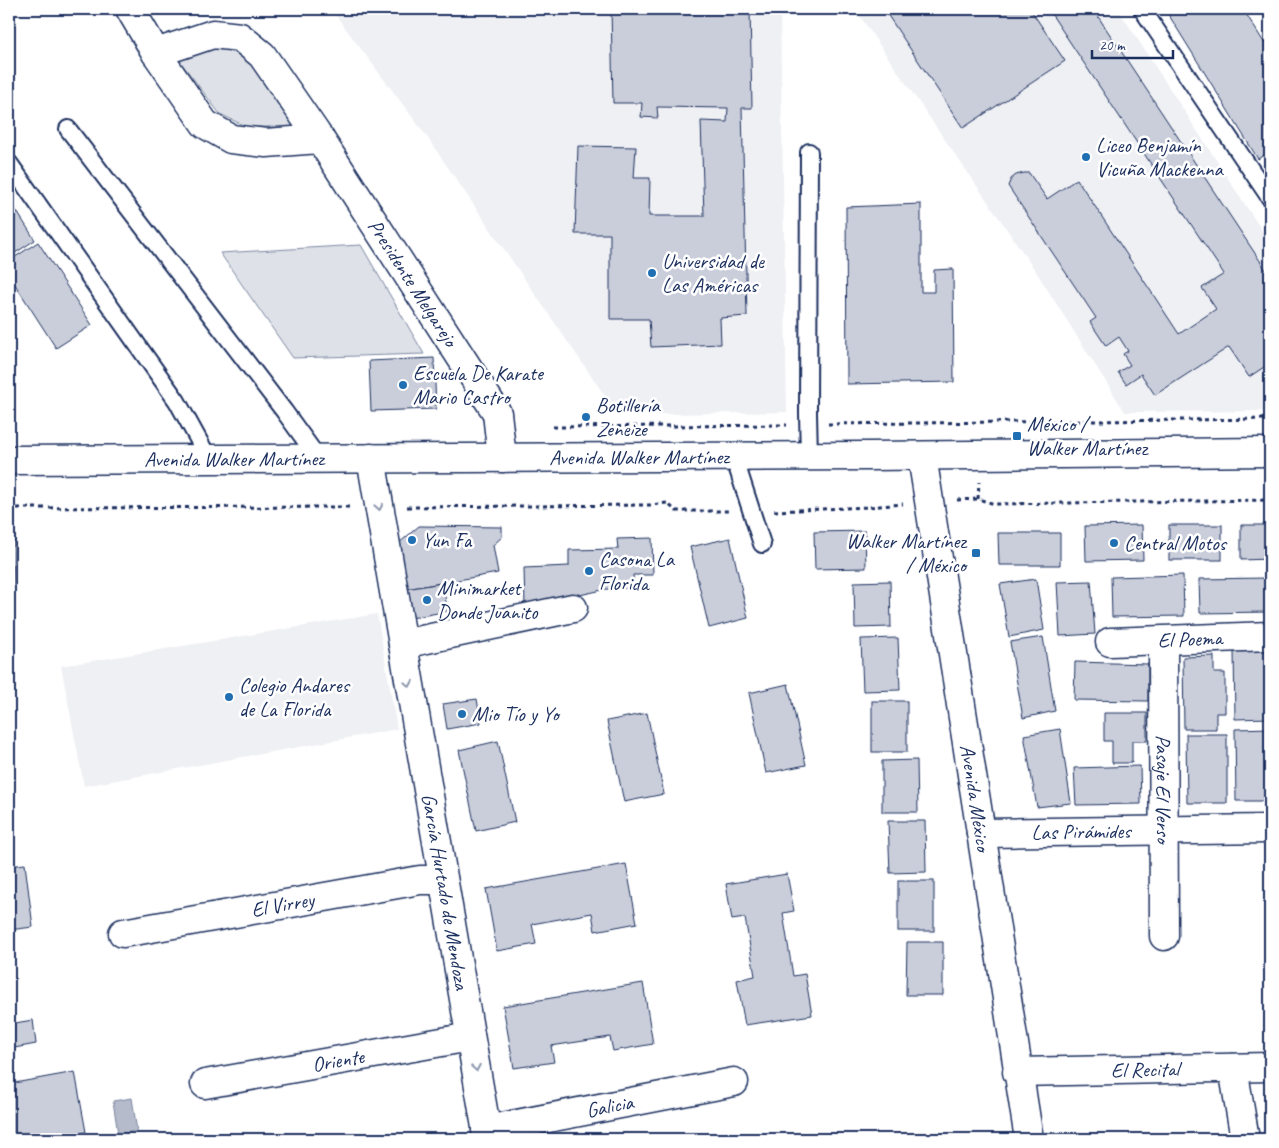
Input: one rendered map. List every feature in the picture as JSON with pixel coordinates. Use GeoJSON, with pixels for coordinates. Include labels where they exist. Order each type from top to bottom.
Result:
{"type":"FeatureCollection","features":[{"type":"Feature","properties":{"kind":"street"},"geometry":{"type":"LineString","coordinates":[[130,9],[156,53],[205,124],[231,139],[266,143],[320,140]]}},
{"type":"Feature","properties":{"kind":"street","name":"Presidente Melgarejo"},"geometry":{"type":"LineString","coordinates":[[156,53],[213,34],[240,37],[262,55],[320,140],[497,413],[502,458]]}},
{"type":"Feature","properties":{"kind":"street","name":"Avenida Walker Martínez"},"geometry":{"type":"LineString","coordinates":[[9,460],[922,456],[1270,452]]}},
{"type":"Feature","properties":{"kind":"street","name":"Avenida México"},"geometry":{"type":"LineString","coordinates":[[922,456],[1029,1139]]}},
{"type":"Feature","properties":{"kind":"street","name":"García Hurtado de Mendoza"},"geometry":{"type":"LineString","coordinates":[[371,458],[487,1134]]}},
{"type":"Feature","properties":{"kind":"street"},"geometry":{"type":"LineString","coordinates":[[403,644],[573,608]]}},
{"type":"Feature","properties":{"kind":"street","name":"El Poema"},"geometry":{"type":"LineString","coordinates":[[1110,642],[1270,636]]}},
{"type":"Feature","properties":{"kind":"street","name":"Pasaje El Verso"},"geometry":{"type":"LineString","coordinates":[[1163,641],[1164,936]]}},
{"type":"Feature","properties":{"kind":"street","name":"Las Pirámides"},"geometry":{"type":"LineString","coordinates":[[981,833],[1270,829]]}},
{"type":"Feature","properties":{"kind":"street","name":"El Virrey"},"geometry":{"type":"LineString","coordinates":[[123,933],[420,880],[443,880]]}},
{"type":"Feature","properties":{"kind":"street","name":"Oriente"},"geometry":{"type":"LineString","coordinates":[[205,1084],[470,1037]]}},
{"type":"Feature","properties":{"kind":"street","name":"El Recital"},"geometry":{"type":"LineString","coordinates":[[1018,1072],[1270,1067]]}},
{"type":"Feature","properties":{"kind":"street"},"geometry":{"type":"LineString","coordinates":[[1234,1068],[1245,1139]]}},
{"type":"Feature","properties":{"kind":"street","name":"Galicia"},"geometry":{"type":"LineString","coordinates":[[487,1134],[734,1082]]}},
{"type":"Feature","properties":{"kind":"lane"},"geometry":{"type":"LineString","coordinates":[[1142,9],[1270,198]]}},
{"type":"Feature","properties":{"kind":"lane"},"geometry":{"type":"LineString","coordinates":[[68,129],[318,458]]}},
{"type":"Feature","properties":{"kind":"lane"},"geometry":{"type":"LineString","coordinates":[[810,152],[810,456]]}},
{"type":"Feature","properties":{"kind":"lane"},"geometry":{"type":"LineString","coordinates":[[9,163],[177,401],[209,459]]}},
{"type":"Feature","properties":{"kind":"lane"},"geometry":{"type":"LineString","coordinates":[[734,457],[762,544]]}},
{"type":"Feature","properties":{"kind":"path"},"geometry":{"type":"LineString","coordinates":[[548,428],[1270,419]]}},
{"type":"Feature","properties":{"kind":"path"},"geometry":{"type":"LineString","coordinates":[[9,508],[650,505],[667,503],[676,511],[752,512],[869,507],[978,499],[996,504],[1270,500]]}},
{"type":"Feature","properties":{"kind":"shaded area","name":"Universidad de Las Américas"},"geometry":{"type":"Polygon","coordinates":[[[331,9],[780,9],[787,412],[618,415],[425,134],[331,9]]]}},
{"type":"Feature","properties":{"kind":"shaded area","name":"Liceo Benjamín Vicuña Mackenna"},"geometry":{"type":"Polygon","coordinates":[[[855,9],[1118,9],[1270,243],[1270,411],[1125,412],[1035,270],[855,9]]]}},
{"type":"Feature","properties":{"kind":"shaded area"},"geometry":{"type":"Polygon","coordinates":[[[220,43],[246,51],[299,127],[247,127],[220,114],[179,60],[220,43]]]}},
{"type":"Feature","properties":{"kind":"shaded area"},"geometry":{"type":"Polygon","coordinates":[[[361,245],[424,354],[293,358],[220,253],[361,245]]]}},
{"type":"Feature","properties":{"kind":"shaded area","name":"Colegio Andares de La Florida"},"geometry":{"type":"Polygon","coordinates":[[[377,614],[397,729],[84,786],[61,666],[377,614]]]}},
{"type":"Feature","properties":{"kind":"water"},"geometry":{"type":"Polygon","coordinates":[[[132,1098],[137,1131],[118,1134],[113,1101],[132,1098]]]}},
{"type":"Feature","properties":{"kind":"building"},"geometry":{"type":"Polygon","coordinates":[[[611,9],[750,9],[752,108],[742,108],[747,316],[720,318],[721,344],[651,347],[649,319],[610,319],[610,234],[575,234],[578,146],[636,147],[634,178],[650,178],[649,216],[704,216],[701,121],[727,122],[728,108],[657,107],[658,118],[641,117],[642,103],[613,103],[611,9]]]}},
{"type":"Feature","properties":{"kind":"building"},"geometry":{"type":"Polygon","coordinates":[[[889,9],[1030,9],[1065,61],[963,128],[885,11],[889,9]]]}},
{"type":"Feature","properties":{"kind":"building"},"geometry":{"type":"Polygon","coordinates":[[[1048,9],[1093,9],[1270,276],[1270,363],[1249,377],[1229,347],[1155,395],[1141,374],[1126,384],[1118,372],[1130,365],[1123,354],[1128,351],[1119,337],[1106,346],[1090,322],[1096,318],[1008,186],[1011,179],[1016,175],[1029,173],[1047,199],[1077,179],[1179,334],[1216,309],[1202,288],[1224,274],[1048,9]]]}},
{"type":"Feature","properties":{"kind":"building"},"geometry":{"type":"Polygon","coordinates":[[[1165,9],[1243,9],[1270,52],[1270,151],[1258,159],[1165,9]]]}},
{"type":"Feature","properties":{"kind":"building"},"geometry":{"type":"Polygon","coordinates":[[[9,199],[35,240],[9,257],[9,199]]]}},
{"type":"Feature","properties":{"kind":"building"},"geometry":{"type":"Polygon","coordinates":[[[921,204],[921,292],[934,292],[934,270],[953,269],[954,382],[847,384],[846,207],[921,204]]]}},
{"type":"Feature","properties":{"kind":"building"},"geometry":{"type":"Polygon","coordinates":[[[38,242],[92,325],[56,348],[9,275],[9,261],[38,242]]]}},
{"type":"Feature","properties":{"kind":"building","name":"Escuela De Karate Mario Castro"},"geometry":{"type":"Polygon","coordinates":[[[434,358],[436,409],[371,411],[369,361],[434,358]]]}},
{"type":"Feature","properties":{"kind":"building","name":"Central Motos"},"geometry":{"type":"Polygon","coordinates":[[[1142,525],[1143,560],[1086,561],[1085,526],[1142,525]]]}},
{"type":"Feature","properties":{"kind":"building"},"geometry":{"type":"Polygon","coordinates":[[[1169,525],[1222,525],[1222,560],[1169,560],[1169,525]]]}},
{"type":"Feature","properties":{"kind":"building"},"geometry":{"type":"Polygon","coordinates":[[[1241,525],[1270,525],[1270,559],[1241,560],[1241,525]]]}},
{"type":"Feature","properties":{"kind":"building"},"geometry":{"type":"Polygon","coordinates":[[[419,526],[502,527],[502,537],[493,545],[498,573],[406,589],[398,544],[419,526]]]}},
{"type":"Feature","properties":{"kind":"building"},"geometry":{"type":"Polygon","coordinates":[[[865,531],[866,568],[815,569],[814,532],[865,531]]]}},
{"type":"Feature","properties":{"kind":"building"},"geometry":{"type":"Polygon","coordinates":[[[998,533],[1060,533],[1060,565],[999,565],[998,533]]]}},
{"type":"Feature","properties":{"kind":"building"},"geometry":{"type":"Polygon","coordinates":[[[9,535],[14,535],[13,588],[9,588],[9,535]]]}},
{"type":"Feature","properties":{"kind":"building","name":"Casona La Florida"},"geometry":{"type":"Polygon","coordinates":[[[652,538],[653,575],[633,575],[634,588],[607,589],[525,607],[524,568],[569,566],[569,550],[618,549],[617,539],[652,538]]]}},
{"type":"Feature","properties":{"kind":"building"},"geometry":{"type":"Polygon","coordinates":[[[730,538],[748,618],[709,628],[690,547],[730,538]]]}},
{"type":"Feature","properties":{"kind":"building"},"geometry":{"type":"Polygon","coordinates":[[[1183,575],[1184,616],[1112,617],[1111,577],[1183,575]]]}},
{"type":"Feature","properties":{"kind":"building"},"geometry":{"type":"Polygon","coordinates":[[[1268,578],[1269,612],[1200,613],[1199,579],[1268,578]]]}},
{"type":"Feature","properties":{"kind":"building"},"geometry":{"type":"Polygon","coordinates":[[[1036,579],[1044,630],[1009,637],[1000,584],[1036,579]]]}},
{"type":"Feature","properties":{"kind":"building"},"geometry":{"type":"Polygon","coordinates":[[[890,581],[891,627],[855,628],[854,582],[890,581]]]}},
{"type":"Feature","properties":{"kind":"building"},"geometry":{"type":"Polygon","coordinates":[[[1091,581],[1095,634],[1060,636],[1057,582],[1091,581]]]}},
{"type":"Feature","properties":{"kind":"building","name":"Minimarket Donde Juanito"},"geometry":{"type":"Polygon","coordinates":[[[442,583],[448,611],[411,618],[406,589],[442,583]]]}},
{"type":"Feature","properties":{"kind":"building"},"geometry":{"type":"Polygon","coordinates":[[[1043,637],[1055,711],[1023,718],[1010,642],[1043,637]]]}},
{"type":"Feature","properties":{"kind":"building"},"geometry":{"type":"Polygon","coordinates":[[[898,638],[900,690],[863,691],[861,639],[898,638]]]}},
{"type":"Feature","properties":{"kind":"building"},"geometry":{"type":"Polygon","coordinates":[[[1270,650],[1270,718],[1235,719],[1234,651],[1270,650]]]}},
{"type":"Feature","properties":{"kind":"building"},"geometry":{"type":"Polygon","coordinates":[[[1214,656],[1214,673],[1225,673],[1225,713],[1216,713],[1216,729],[1184,729],[1183,657],[1214,656]]]}},
{"type":"Feature","properties":{"kind":"building"},"geometry":{"type":"Polygon","coordinates":[[[1075,662],[1148,664],[1148,701],[1074,700],[1075,662]]]}},
{"type":"Feature","properties":{"kind":"building"},"geometry":{"type":"Polygon","coordinates":[[[788,684],[806,765],[766,773],[749,693],[788,684]]]}},
{"type":"Feature","properties":{"kind":"building","name":"Mio Tío y Yo"},"geometry":{"type":"Polygon","coordinates":[[[477,699],[481,723],[447,729],[443,704],[477,699]]]}},
{"type":"Feature","properties":{"kind":"building"},"geometry":{"type":"Polygon","coordinates":[[[872,701],[907,701],[907,752],[872,752],[872,701]]]}},
{"type":"Feature","properties":{"kind":"building"},"geometry":{"type":"Polygon","coordinates":[[[647,713],[664,794],[624,802],[607,721],[647,713]]]}},
{"type":"Feature","properties":{"kind":"building"},"geometry":{"type":"Polygon","coordinates":[[[1104,713],[1147,713],[1147,741],[1132,741],[1132,763],[1112,763],[1112,741],[1104,741],[1104,713]]]}},
{"type":"Feature","properties":{"kind":"building"},"geometry":{"type":"Polygon","coordinates":[[[1270,728],[1270,801],[1236,801],[1235,729],[1270,728]]]}},
{"type":"Feature","properties":{"kind":"building"},"geometry":{"type":"Polygon","coordinates":[[[1060,729],[1071,803],[1037,807],[1024,735],[1060,729]]]}},
{"type":"Feature","properties":{"kind":"building"},"geometry":{"type":"Polygon","coordinates":[[[1186,734],[1227,734],[1227,803],[1187,803],[1186,734]]]}},
{"type":"Feature","properties":{"kind":"building"},"geometry":{"type":"Polygon","coordinates":[[[498,741],[515,822],[476,831],[459,750],[498,741]]]}},
{"type":"Feature","properties":{"kind":"building"},"geometry":{"type":"Polygon","coordinates":[[[917,760],[918,812],[882,812],[882,761],[917,760]]]}},
{"type":"Feature","properties":{"kind":"building"},"geometry":{"type":"Polygon","coordinates":[[[1140,766],[1141,804],[1076,805],[1074,768],[1140,766]]]}},
{"type":"Feature","properties":{"kind":"building"},"geometry":{"type":"Polygon","coordinates":[[[888,821],[925,821],[926,872],[890,873],[888,821]]]}},
{"type":"Feature","properties":{"kind":"building"},"geometry":{"type":"Polygon","coordinates":[[[25,864],[33,927],[9,930],[9,866],[25,864]]]}},
{"type":"Feature","properties":{"kind":"building"},"geometry":{"type":"Polygon","coordinates":[[[626,864],[637,923],[595,931],[592,913],[532,924],[536,944],[497,951],[486,889],[626,864]]]}},
{"type":"Feature","properties":{"kind":"building"},"geometry":{"type":"Polygon","coordinates":[[[787,874],[794,911],[783,913],[793,976],[805,974],[812,1015],[745,1025],[737,980],[755,976],[745,918],[732,920],[726,884],[787,874]]]}},
{"type":"Feature","properties":{"kind":"building"},"geometry":{"type":"Polygon","coordinates":[[[898,881],[934,881],[934,931],[898,931],[898,881]]]}},
{"type":"Feature","properties":{"kind":"building"},"geometry":{"type":"Polygon","coordinates":[[[907,942],[943,942],[943,995],[906,995],[907,942]]]}},
{"type":"Feature","properties":{"kind":"building"},"geometry":{"type":"Polygon","coordinates":[[[643,983],[653,1044],[613,1051],[610,1037],[551,1046],[554,1062],[514,1068],[503,1006],[643,983]]]}},
{"type":"Feature","properties":{"kind":"building"},"geometry":{"type":"Polygon","coordinates":[[[33,1020],[36,1044],[9,1049],[9,1024],[33,1020]]]}},
{"type":"Feature","properties":{"kind":"building"},"geometry":{"type":"Polygon","coordinates":[[[75,1072],[86,1132],[50,1139],[9,1139],[9,1084],[75,1072]]]}},
{"type":"Feature","properties":{"kind":"place","name":"Liceo Benjamín Vicuña Mackenna"},"geometry":{"type":"Point","coordinates":[1086,157]}},
{"type":"Feature","properties":{"kind":"place","name":"Universidad de Las Américas"},"geometry":{"type":"Point","coordinates":[652,273]}},
{"type":"Feature","properties":{"kind":"place","name":"Escuela De Karate Mario Castro"},"geometry":{"type":"Point","coordinates":[403,385]}},
{"type":"Feature","properties":{"kind":"place","name":"Botillería Zeneize"},"geometry":{"type":"Point","coordinates":[586,417]}},
{"type":"Feature","properties":{"kind":"place","name":"México / Walker Martínez"},"geometry":{"type":"Point","coordinates":[1017,436]}},
{"type":"Feature","properties":{"kind":"place","name":"Yun Fa"},"geometry":{"type":"Point","coordinates":[412,540]}},
{"type":"Feature","properties":{"kind":"place","name":"Central Motos"},"geometry":{"type":"Point","coordinates":[1114,543]}},
{"type":"Feature","properties":{"kind":"place","name":"Walker Martínez / México"},"geometry":{"type":"Point","coordinates":[976,553]}},
{"type":"Feature","properties":{"kind":"place","name":"Casona La Florida"},"geometry":{"type":"Point","coordinates":[589,571]}},
{"type":"Feature","properties":{"kind":"place","name":"Minimarket Donde Juanito"},"geometry":{"type":"Point","coordinates":[427,600]}},
{"type":"Feature","properties":{"kind":"place","name":"Colegio Andares de La Florida"},"geometry":{"type":"Point","coordinates":[229,697]}},
{"type":"Feature","properties":{"kind":"place","name":"Mio Tío y Yo"},"geometry":{"type":"Point","coordinates":[462,714]}}]}
